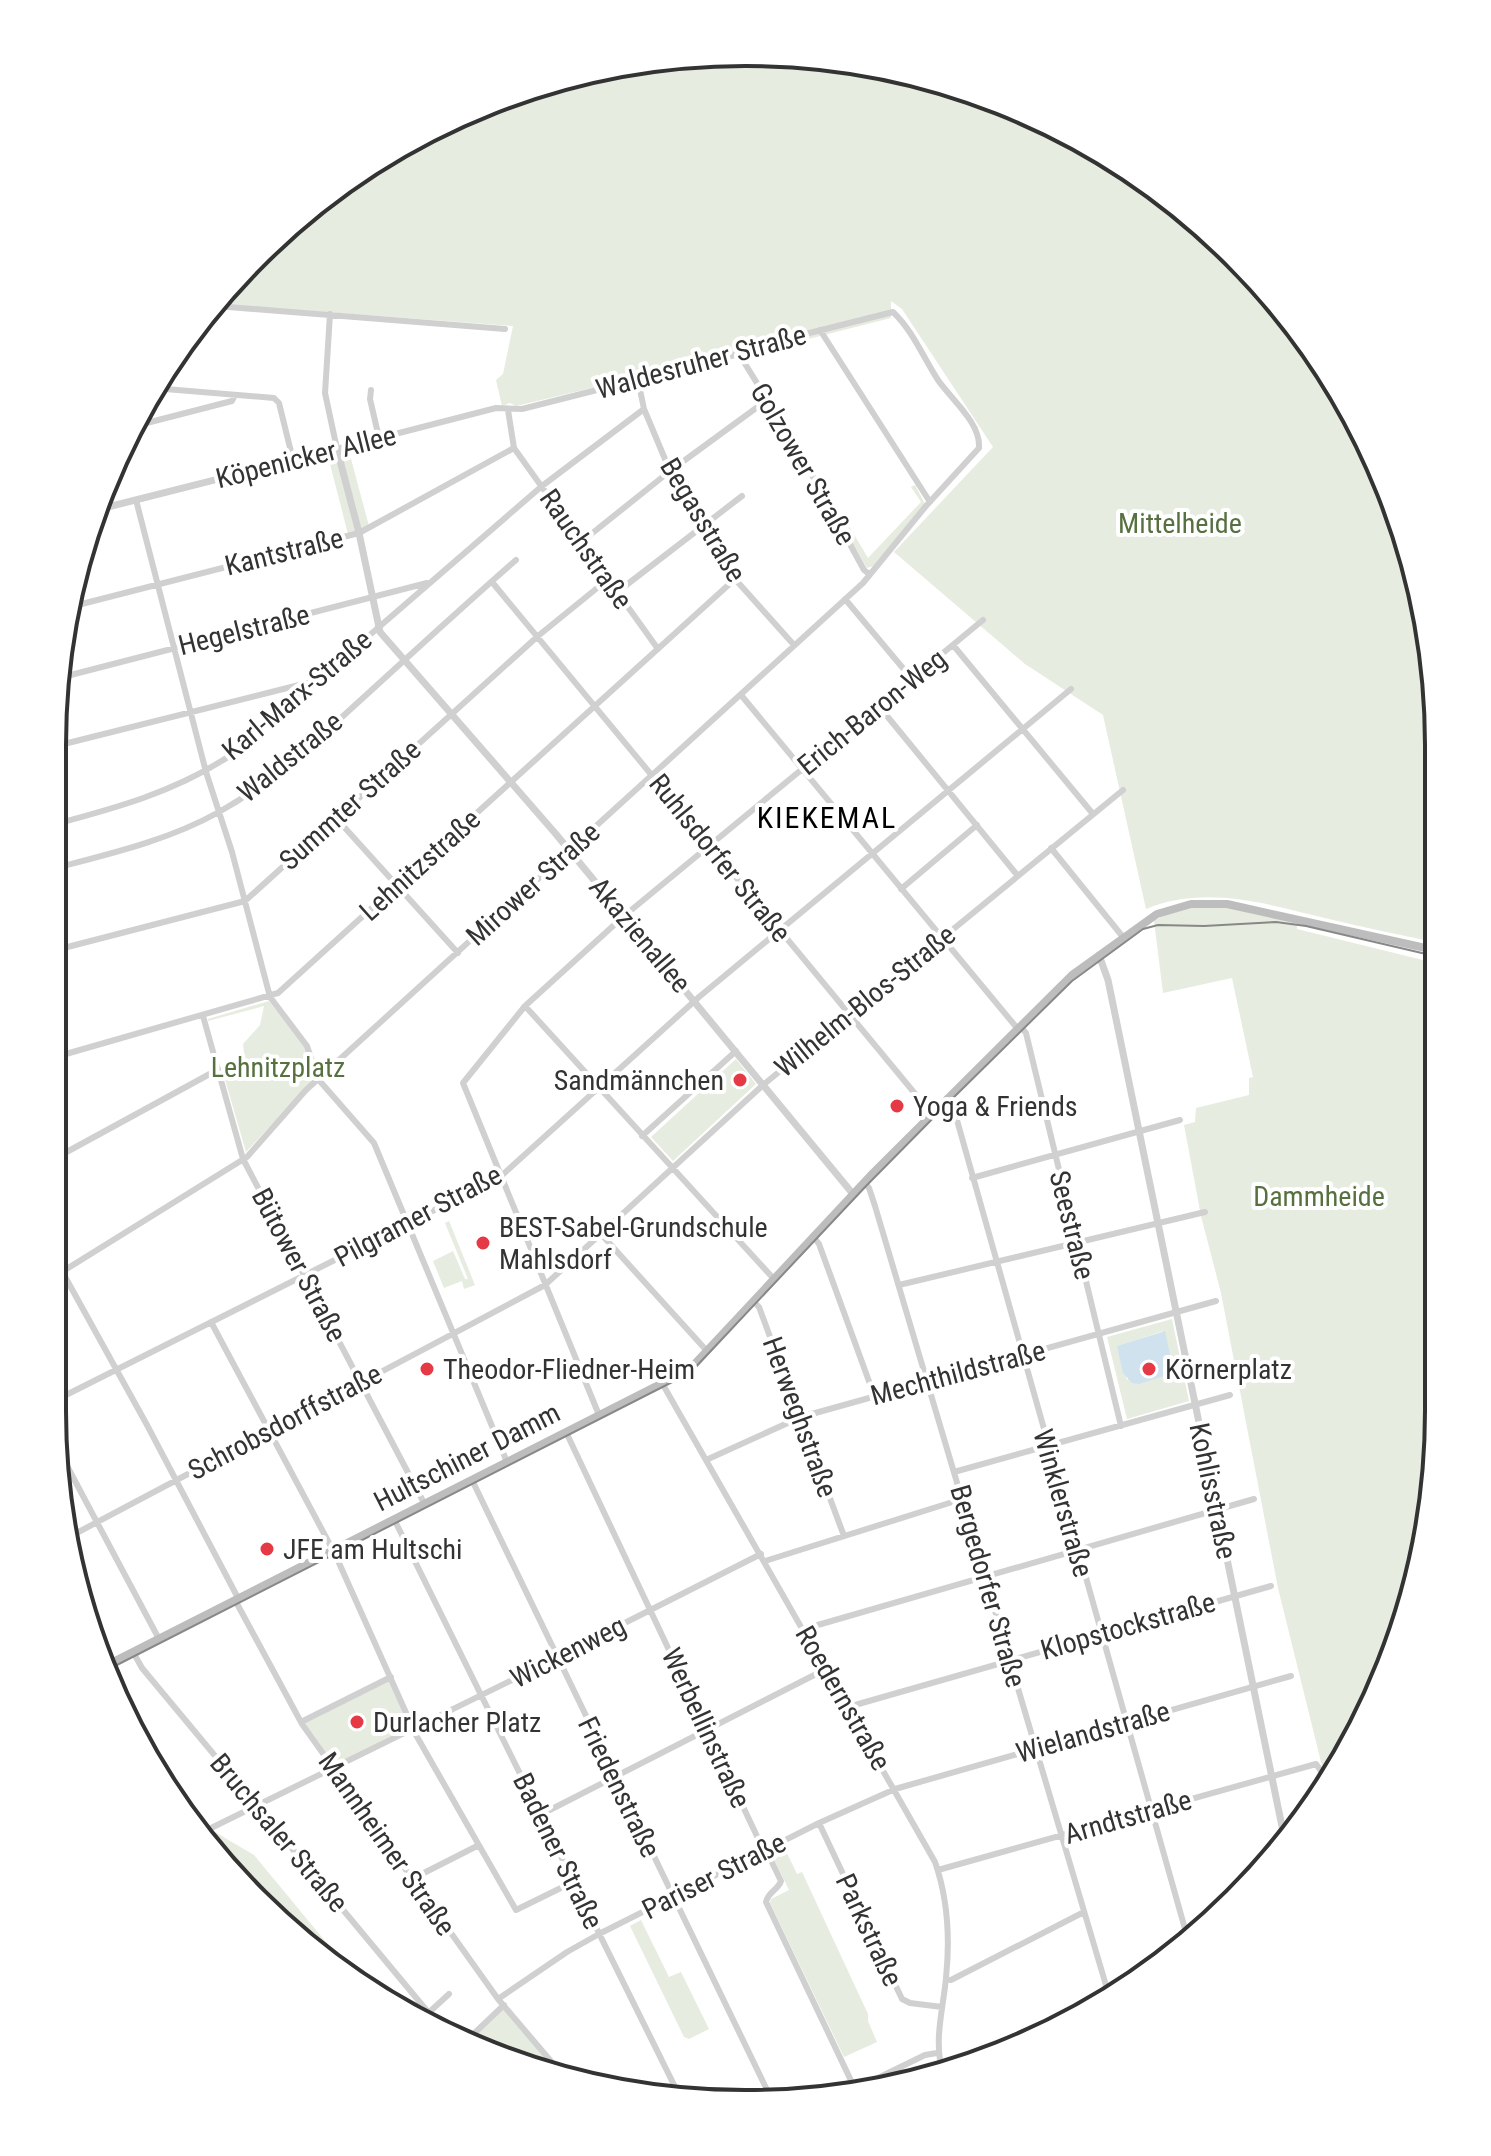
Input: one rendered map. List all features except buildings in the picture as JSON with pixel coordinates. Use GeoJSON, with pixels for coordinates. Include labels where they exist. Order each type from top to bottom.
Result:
{"type":"FeatureCollection","features":[{"type":"Feature","properties":{"kind":"main road","name":"Hultschiner Damm"},"geometry":{"type":"LineString","coordinates":[[114,1661],[690,1369],[864,1182],[1072,975],[1157,914],[1191,904],[1227,904],[1425,948]]}},
{"type":"Feature","properties":{"kind":"street"},"geometry":{"type":"LineString","coordinates":[[227,307],[505,329]]}},
{"type":"Feature","properties":{"kind":"street","name":"Waldesruher Straße"},"geometry":{"type":"LineString","coordinates":[[508,410],[638,380],[893,312],[908,329],[936,376],[971,424],[978,436],[979,448]]}},
{"type":"Feature","properties":{"kind":"street"},"geometry":{"type":"LineString","coordinates":[[330,314],[325,393],[359,533],[377,627]]}},
{"type":"Feature","properties":{"kind":"street"},"geometry":{"type":"LineString","coordinates":[[820,330],[930,502]]}},
{"type":"Feature","properties":{"kind":"street","name":"Golzower Straße"},"geometry":{"type":"LineString","coordinates":[[739,354],[869,574]]}},
{"type":"Feature","properties":{"kind":"street","name":"Begasstraße"},"geometry":{"type":"LineString","coordinates":[[638,380],[644,409],[670,471],[735,579],[794,645]]}},
{"type":"Feature","properties":{"kind":"street"},"geometry":{"type":"LineString","coordinates":[[168,389],[277,400],[293,460]]}},
{"type":"Feature","properties":{"kind":"street"},"geometry":{"type":"LineString","coordinates":[[371,390],[370,399],[379,438]]}},
{"type":"Feature","properties":{"kind":"street"},"geometry":{"type":"LineString","coordinates":[[148,423],[232,401],[235,395]]}},
{"type":"Feature","properties":{"kind":"street"},"geometry":{"type":"LineString","coordinates":[[580,543],[670,471],[767,400]]}},
{"type":"Feature","properties":{"kind":"street","name":"Köpenicker Allee"},"geometry":{"type":"LineString","coordinates":[[110,507],[496,408],[508,410]]}},
{"type":"Feature","properties":{"kind":"street","name":"Karl-Marx-Straße"},"geometry":{"type":"LineString","coordinates":[[66,821],[139,801],[206,772],[263,729],[542,486],[644,409]]}},
{"type":"Feature","properties":{"kind":"street","name":"Rauchstraße"},"geometry":{"type":"LineString","coordinates":[[508,410],[514,448],[658,649]]}},
{"type":"Feature","properties":{"kind":"street","name":"Kantstraße"},"geometry":{"type":"LineString","coordinates":[[81,604],[359,533],[514,448]]}},
{"type":"Feature","properties":{"kind":"street","name":"Mirower Straße"},"geometry":{"type":"LineString","coordinates":[[66,1271],[243,1159],[318,1079],[845,599],[979,448]]}},
{"type":"Feature","properties":{"kind":"street"},"geometry":{"type":"LineString","coordinates":[[616,593],[742,496]]}},
{"type":"Feature","properties":{"kind":"street"},"geometry":{"type":"LineString","coordinates":[[136,500],[206,772],[232,851],[270,997],[307,1046],[318,1079],[374,1143],[507,1462]]}},
{"type":"Feature","properties":{"kind":"street","name":"Waldstraße"},"geometry":{"type":"LineString","coordinates":[[66,865],[149,843],[219,812],[278,773],[516,560]]}},
{"type":"Feature","properties":{"kind":"street","name":"Lehnitzstraße"},"geometry":{"type":"LineString","coordinates":[[66,1054],[278,993],[735,579]]}},
{"type":"Feature","properties":{"kind":"street","name":"Summter Straße"},"geometry":{"type":"LineString","coordinates":[[66,947],[245,901],[538,636],[607,580]]}},
{"type":"Feature","properties":{"kind":"street","name":"Ruhlsdorfer Straße"},"geometry":{"type":"LineString","coordinates":[[492,582],[931,1113]]}},
{"type":"Feature","properties":{"kind":"street","name":"Hegelstraße"},"geometry":{"type":"LineString","coordinates":[[70,675],[429,583]]}},
{"type":"Feature","properties":{"kind":"street"},"geometry":{"type":"LineString","coordinates":[[845,599],[912,679]]}},
{"type":"Feature","properties":{"kind":"street","name":"Erich-Baron-Weg"},"geometry":{"type":"LineString","coordinates":[[599,1415],[463,1083],[525,1006],[624,916],[983,620]]}},
{"type":"Feature","properties":{"kind":"street","name":"Akazienallee"},"geometry":{"type":"LineString","coordinates":[[377,627],[570,850],[853,1194]]}},
{"type":"Feature","properties":{"kind":"street"},"geometry":{"type":"LineString","coordinates":[[953,645],[1093,814]]}},
{"type":"Feature","properties":{"kind":"street"},"geometry":{"type":"LineString","coordinates":[[66,743],[312,684]]}},
{"type":"Feature","properties":{"kind":"street","name":"Pilgramer Straße"},"geometry":{"type":"LineString","coordinates":[[66,1395],[500,1177],[779,929],[1071,689]]}},
{"type":"Feature","properties":{"kind":"street"},"geometry":{"type":"LineString","coordinates":[[741,695],[1019,1027]]}},
{"type":"Feature","properties":{"kind":"street"},"geometry":{"type":"LineString","coordinates":[[878,705],[1018,876]]}},
{"type":"Feature","properties":{"kind":"street","name":"Wilhelm-Blos-Straße"},"geometry":{"type":"LineString","coordinates":[[545,1285],[763,1085],[1123,790]]}},
{"type":"Feature","properties":{"kind":"street"},"geometry":{"type":"LineString","coordinates":[[336,818],[458,953]]}},
{"type":"Feature","properties":{"kind":"street"},"geometry":{"type":"LineString","coordinates":[[901,889],[977,825]]}},
{"type":"Feature","properties":{"kind":"street"},"geometry":{"type":"LineString","coordinates":[[1051,848],[1123,937]]}},
{"type":"Feature","properties":{"kind":"street","name":"Kohlisstraße"},"geometry":{"type":"LineString","coordinates":[[1099,955],[1108,980],[1282,1827]]}},
{"type":"Feature","properties":{"kind":"street"},"geometry":{"type":"LineString","coordinates":[[525,1006],[773,1278]]}},
{"type":"Feature","properties":{"kind":"street","name":"Bütower Straße"},"geometry":{"type":"LineString","coordinates":[[203,1016],[243,1159],[424,1503]]}},
{"type":"Feature","properties":{"kind":"street","name":"Seestraße"},"geometry":{"type":"LineString","coordinates":[[1019,1027],[1026,1033],[1121,1426]]}},
{"type":"Feature","properties":{"kind":"street"},"geometry":{"type":"LineString","coordinates":[[642,1136],[736,1051]]}},
{"type":"Feature","properties":{"kind":"street"},"geometry":{"type":"LineString","coordinates":[[66,1152],[217,1070]]}},
{"type":"Feature","properties":{"kind":"street","name":"Winklerstraße"},"geometry":{"type":"LineString","coordinates":[[946,1098],[953,1106],[1185,1929]]}},
{"type":"Feature","properties":{"kind":"street"},"geometry":{"type":"LineString","coordinates":[[972,1178],[1180,1120]]}},
{"type":"Feature","properties":{"kind":"street","name":"Bergedorfer Straße"},"geometry":{"type":"LineString","coordinates":[[864,1182],[870,1189],[899,1285],[1106,1986]]}},
{"type":"Feature","properties":{"kind":"street"},"geometry":{"type":"LineString","coordinates":[[899,1285],[1205,1212]]}},
{"type":"Feature","properties":{"kind":"street"},"geometry":{"type":"LineString","coordinates":[[601,1234],[707,1351]]}},
{"type":"Feature","properties":{"kind":"street"},"geometry":{"type":"LineString","coordinates":[[813,1236],[819,1244],[874,1395]]}},
{"type":"Feature","properties":{"kind":"street","name":"Mannheimer Straße"},"geometry":{"type":"LineString","coordinates":[[66,1278],[176,1480],[301,1722],[501,2002],[551,2061]]}},
{"type":"Feature","properties":{"kind":"street","name":"Schrobsdorffstraße"},"geometry":{"type":"LineString","coordinates":[[77,1533],[545,1285]]}},
{"type":"Feature","properties":{"kind":"street","name":"Herweghstraße"},"geometry":{"type":"LineString","coordinates":[[753,1301],[759,1307],[844,1536]]}},
{"type":"Feature","properties":{"kind":"street","name":"Mechthildstraße"},"geometry":{"type":"LineString","coordinates":[[706,1460],[801,1417],[1216,1301]]}},
{"type":"Feature","properties":{"kind":"street"},"geometry":{"type":"LineString","coordinates":[[211,1322],[332,1550],[414,1729],[516,1910],[573,1882]]}},
{"type":"Feature","properties":{"kind":"street","name":"Roedernstraße"},"geometry":{"type":"LineString","coordinates":[[662,1383],[895,1789],[938,1870],[948,1929],[946,1979],[938,2034],[939,2061]]}},
{"type":"Feature","properties":{"kind":"street"},"geometry":{"type":"LineString","coordinates":[[954,1472],[1230,1395]]}},
{"type":"Feature","properties":{"kind":"street","name":"Werbellinstraße"},"geometry":{"type":"LineString","coordinates":[[566,1432],[781,1881],[768,1895],[766,1902],[848,2082]]}},
{"type":"Feature","properties":{"kind":"street"},"geometry":{"type":"LineString","coordinates":[[69,1469],[159,1639]]}},
{"type":"Feature","properties":{"kind":"street","name":"Friedenstraße"},"geometry":{"type":"LineString","coordinates":[[472,1480],[767,2090]]}},
{"type":"Feature","properties":{"kind":"street"},"geometry":{"type":"LineString","coordinates":[[765,1561],[962,1499]]}},
{"type":"Feature","properties":{"kind":"street"},"geometry":{"type":"LineString","coordinates":[[804,1629],[1254,1499]]}},
{"type":"Feature","properties":{"kind":"street","name":"Badener Straße"},"geometry":{"type":"LineString","coordinates":[[394,1519],[675,2086]]}},
{"type":"Feature","properties":{"kind":"street","name":"Wickenweg"},"geometry":{"type":"LineString","coordinates":[[210,1829],[761,1554]]}},
{"type":"Feature","properties":{"kind":"street","name":"Klopstockstraße"},"geometry":{"type":"LineString","coordinates":[[848,1707],[1271,1586]]}},
{"type":"Feature","properties":{"kind":"street","name":"Bruchsaler Straße"},"geometry":{"type":"LineString","coordinates":[[133,1652],[420,2006]]}},
{"type":"Feature","properties":{"kind":"street"},"geometry":{"type":"LineString","coordinates":[[540,1815],[826,1669]]}},
{"type":"Feature","properties":{"kind":"street","name":"Wielandstraße"},"geometry":{"type":"LineString","coordinates":[[895,1789],[1291,1676]]}},
{"type":"Feature","properties":{"kind":"street"},"geometry":{"type":"LineString","coordinates":[[301,1722],[391,1677]]}},
{"type":"Feature","properties":{"kind":"street","name":"Arndtstraße"},"geometry":{"type":"LineString","coordinates":[[938,1870],[1317,1764],[1321,1770]]}},
{"type":"Feature","properties":{"kind":"street","name":"Pariser Straße"},"geometry":{"type":"LineString","coordinates":[[473,2033],[501,2002],[567,1952],[819,1823],[895,1789]]}},
{"type":"Feature","properties":{"kind":"street","name":"Parkstraße"},"geometry":{"type":"LineString","coordinates":[[819,1823],[902,1999],[942,2007]]}},
{"type":"Feature","properties":{"kind":"street"},"geometry":{"type":"LineString","coordinates":[[412,1879],[479,1845]]}},
{"type":"Feature","properties":{"kind":"street"},"geometry":{"type":"LineString","coordinates":[[946,1979],[951,1980],[1084,1912]]}},
{"type":"Feature","properties":{"kind":"street"},"geometry":{"type":"LineString","coordinates":[[429,2011],[449,1994]]}},
{"type":"Feature","properties":{"kind":"street"},"geometry":{"type":"LineString","coordinates":[[880,2076],[925,2055],[937,2053]]}},
{"type":"Feature","properties":{"kind":"green space","name":"Mittelheide"},"geometry":{"type":"Polygon","coordinates":[[[701,67],[790,67],[878,79],[964,102],[1046,136],[1085,157],[1159,206],[1226,265],[1285,332],[1334,406],[1355,445],[1389,527],[1412,613],[1424,701],[1425,940],[1238,899],[1192,898],[1146,909],[1103,715],[1025,664],[894,552],[993,447],[902,309],[891,301],[891,318],[702,366],[701,362],[516,406],[510,403],[502,406],[496,380],[503,374],[513,326],[229,305],[297,235],[332,206],[445,136],[485,118],[570,89],[613,79],[701,67]]]}},
{"type":"Feature","properties":{"kind":"green space"},"geometry":{"type":"Polygon","coordinates":[[[350,455],[369,526],[361,529],[341,457],[350,455]]]}},
{"type":"Feature","properties":{"kind":"green space"},"geometry":{"type":"Polygon","coordinates":[[[337,458],[355,531],[348,534],[329,460],[337,458]]]}},
{"type":"Feature","properties":{"kind":"green space"},"geometry":{"type":"Polygon","coordinates":[[[915,485],[925,504],[873,566],[867,568],[844,529],[849,526],[868,558],[921,502],[911,487],[915,485]]]}},
{"type":"Feature","properties":{"kind":"green space","name":"Dammheide"},"geometry":{"type":"Polygon","coordinates":[[[1221,905],[1297,922],[1297,929],[1425,961],[1425,1410],[1419,1499],[1412,1543],[1389,1629],[1355,1711],[1323,1768],[1278,1588],[1221,1293],[1201,1216],[1184,1125],[1195,1122],[1196,1108],[1249,1095],[1249,1078],[1253,1077],[1232,978],[1163,993],[1154,921],[1186,908],[1221,905]]]}},
{"type":"Feature","properties":{"kind":"green space","name":"Lehnitzplatz"},"geometry":{"type":"Polygon","coordinates":[[[269,1001],[305,1047],[313,1076],[312,1081],[246,1152],[224,1076],[246,1069],[243,1044],[260,1025],[264,1006],[208,1019],[269,1001]]]}},
{"type":"Feature","properties":{"kind":"green space"},"geometry":{"type":"Polygon","coordinates":[[[736,1059],[756,1084],[673,1161],[651,1137],[736,1059]]]}},
{"type":"Feature","properties":{"kind":"green space"},"geometry":{"type":"Polygon","coordinates":[[[449,1221],[475,1285],[464,1289],[462,1281],[444,1288],[433,1261],[453,1251],[465,1279],[468,1279],[445,1223],[449,1221]]]}},
{"type":"Feature","properties":{"kind":"green space","name":"Körnerplatz"},"geometry":{"type":"Polygon","coordinates":[[[1172,1319],[1189,1401],[1127,1419],[1107,1337],[1172,1319]],[[1163,1331],[1118,1346],[1127,1380],[1163,1331]]]}},
{"type":"Feature","properties":{"kind":"green space","name":"Durlacher Platz"},"geometry":{"type":"Polygon","coordinates":[[[387,1681],[392,1683],[410,1729],[401,1733],[400,1730],[406,1727],[400,1717],[391,1722],[396,1733],[392,1738],[335,1765],[305,1723],[387,1681]]]}},
{"type":"Feature","properties":{"kind":"green space"},"geometry":{"type":"Polygon","coordinates":[[[213,1833],[254,1855],[333,1951],[265,1891],[213,1833]]]}},
{"type":"Feature","properties":{"kind":"green space"},"geometry":{"type":"Polygon","coordinates":[[[784,1847],[797,1874],[802,1872],[868,2014],[877,2042],[844,2057],[770,1903],[771,1899],[789,1890],[773,1857],[774,1852],[784,1847]]]}},
{"type":"Feature","properties":{"kind":"green space"},"geometry":{"type":"Polygon","coordinates":[[[641,1920],[669,1977],[681,1972],[709,2029],[689,2039],[684,2037],[630,1926],[641,1920]]]}},
{"type":"Feature","properties":{"kind":"green space"},"geometry":{"type":"Polygon","coordinates":[[[505,2008],[546,2060],[527,2054],[477,2034],[505,2008]]]}},
{"type":"Feature","properties":{"kind":"water"},"geometry":{"type":"Polygon","coordinates":[[[1165,1331],[1174,1373],[1139,1384],[1132,1383],[1123,1373],[1117,1346],[1165,1331]]]}},
{"type":"Feature","properties":{"kind":"tram line"},"geometry":{"type":"LineString","coordinates":[[116,1666],[690,1373],[867,1185],[1072,981],[1143,929],[1158,925],[1276,922],[1425,954]]}},
{"type":"Feature","properties":{"kind":"place","name":"Sandmännchen"},"geometry":{"type":"Point","coordinates":[740,1080]}},
{"type":"Feature","properties":{"kind":"place","name":"Yoga & Friends"},"geometry":{"type":"Point","coordinates":[897,1106]}},
{"type":"Feature","properties":{"kind":"place","name":"BEST-Sabel-Grundschule Mahlsdorf"},"geometry":{"type":"Point","coordinates":[483,1243]}},
{"type":"Feature","properties":{"kind":"place","name":"Theodor-Fliedner-Heim"},"geometry":{"type":"Point","coordinates":[427,1369]}},
{"type":"Feature","properties":{"kind":"place","name":"Körnerplatz"},"geometry":{"type":"Point","coordinates":[1149,1369]}},
{"type":"Feature","properties":{"kind":"place","name":"JFE am Hultschi"},"geometry":{"type":"Point","coordinates":[267,1549]}},
{"type":"Feature","properties":{"kind":"place","name":"Durlacher Platz"},"geometry":{"type":"Point","coordinates":[357,1722]}},
{"type":"Feature","properties":{"kind":"district","name":"KIEKEMAL"},"geometry":{"type":"Point","coordinates":[827,817]}}]}
